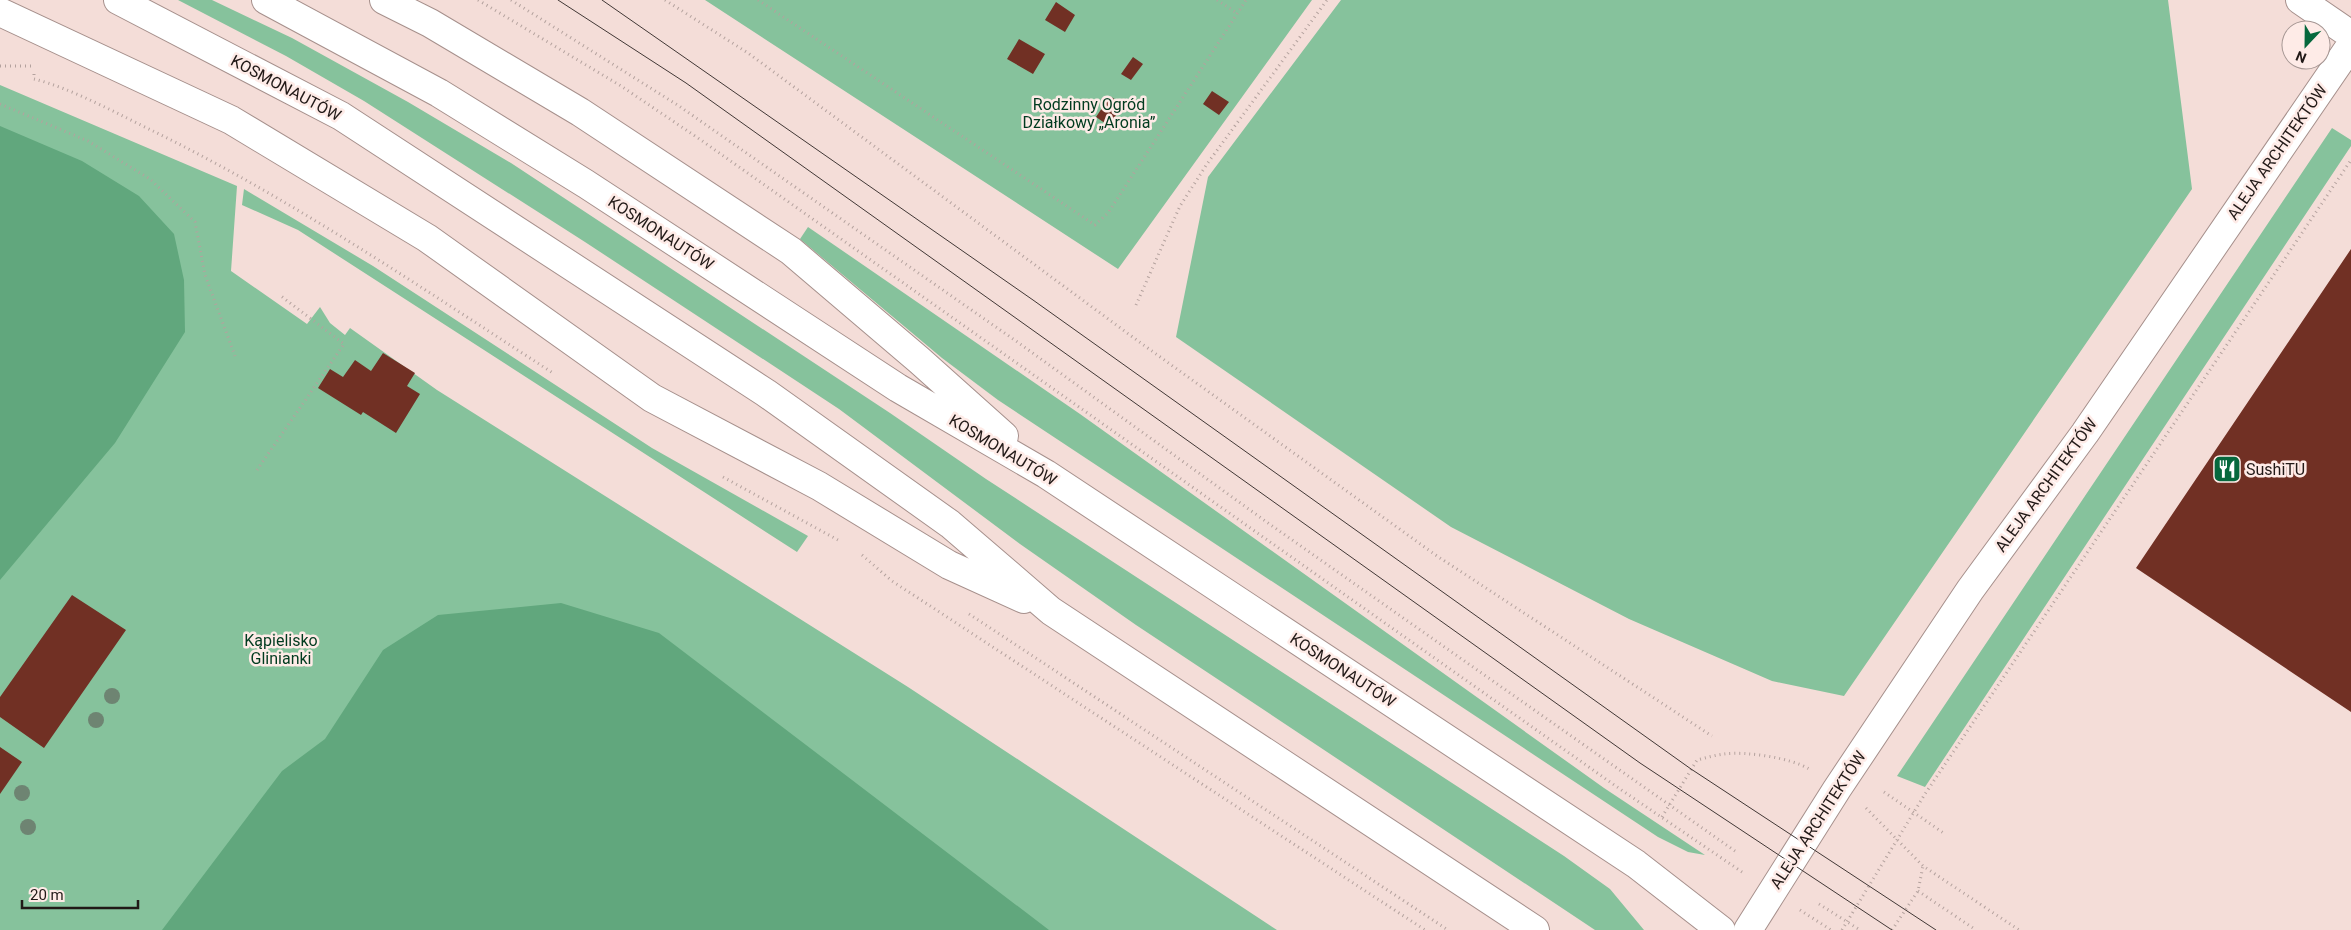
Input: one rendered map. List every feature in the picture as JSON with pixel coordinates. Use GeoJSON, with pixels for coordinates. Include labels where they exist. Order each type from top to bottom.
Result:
{"type":"FeatureCollection","features":[{"type":"Feature","properties":{"kind":"main road","name":"KOSMONAUTÓW"},"geometry":{"type":"LineString","coordinates":[[118,0],[341,116],[758,388],[950,524],[1051,611],[1536,930]]}},
{"type":"Feature","properties":{"kind":"main road","name":"KOSMONAUTÓW"},"geometry":{"type":"LineString","coordinates":[[266,0],[439,93],[586,184],[898,388],[1046,474],[1636,864],[1721,930]]}},
{"type":"Feature","properties":{"kind":"main road"},"geometry":{"type":"LineString","coordinates":[[384,0],[430,23],[580,112],[791,251],[919,360],[1046,474]]}},
{"type":"Feature","properties":{"kind":"main road"},"geometry":{"type":"LineString","coordinates":[[2300,0],[2351,35]]}},
{"type":"Feature","properties":{"kind":"main road"},"geometry":{"type":"LineString","coordinates":[[0,12],[231,120],[427,238],[652,398],[820,486],[949,565],[1051,611]]}},
{"type":"Feature","properties":{"kind":"main road","name":"ALEJA ARCHITEKTÓW"},"geometry":{"type":"LineString","coordinates":[[1748,930],[1837,789],[1970,590],[2085,433],[2351,45]]}},
{"type":"Feature","properties":{"kind":"path"},"geometry":{"type":"LineString","coordinates":[[478,0],[621,86],[698,138],[1721,858]]}},
{"type":"Feature","properties":{"kind":"path"},"geometry":{"type":"LineString","coordinates":[[511,0],[679,106],[1016,341],[1268,523],[1735,852]]}},
{"type":"Feature","properties":{"kind":"path"},"geometry":{"type":"LineString","coordinates":[[665,0],[748,53],[1138,340],[1436,556],[1712,736]]}},
{"type":"Feature","properties":{"kind":"path"},"geometry":{"type":"LineString","coordinates":[[758,0],[1095,225],[1108,214],[1246,0]]}},
{"type":"Feature","properties":{"kind":"path"},"geometry":{"type":"LineString","coordinates":[[1217,0],[1237,13]]}},
{"type":"Feature","properties":{"kind":"path"},"geometry":{"type":"LineString","coordinates":[[1136,305],[1180,206],[1207,164],[1327,0]]}},
{"type":"Feature","properties":{"kind":"path"},"geometry":{"type":"LineString","coordinates":[[0,66],[21,66]]}},
{"type":"Feature","properties":{"kind":"path"},"geometry":{"type":"LineString","coordinates":[[34,74],[34,79],[120,115],[215,162],[369,252],[556,374]]}},
{"type":"Feature","properties":{"kind":"path"},"geometry":{"type":"LineString","coordinates":[[0,104],[88,141],[150,179],[194,222],[205,275],[235,356]]}},
{"type":"Feature","properties":{"kind":"path"},"geometry":{"type":"LineString","coordinates":[[1842,930],[1898,840],[1913,812],[2351,160]]}},
{"type":"Feature","properties":{"kind":"path"},"geometry":{"type":"LineString","coordinates":[[256,470],[344,344],[281,296]]}},
{"type":"Feature","properties":{"kind":"path"},"geometry":{"type":"LineString","coordinates":[[722,477],[824,533]]}},
{"type":"Feature","properties":{"kind":"path"},"geometry":{"type":"LineString","coordinates":[[858,552],[892,581],[1425,930]]}},
{"type":"Feature","properties":{"kind":"path"},"geometry":{"type":"LineString","coordinates":[[962,610],[1448,930]]}},
{"type":"Feature","properties":{"kind":"path"},"geometry":{"type":"LineString","coordinates":[[1662,817],[1698,760],[1726,753],[1770,757],[1801,764]]}},
{"type":"Feature","properties":{"kind":"path"},"geometry":{"type":"LineString","coordinates":[[1884,792],[1946,834]]}},
{"type":"Feature","properties":{"kind":"path"},"geometry":{"type":"LineString","coordinates":[[1871,811],[1923,866],[2019,930]]}},
{"type":"Feature","properties":{"kind":"path"},"geometry":{"type":"LineString","coordinates":[[1892,930],[1918,891],[1923,866]]}},
{"type":"Feature","properties":{"kind":"path"},"geometry":{"type":"LineString","coordinates":[[1918,891],[1976,930]]}},
{"type":"Feature","properties":{"kind":"path"},"geometry":{"type":"LineString","coordinates":[[1819,904],[1860,930]]}},
{"type":"Feature","properties":{"kind":"green space"},"geometry":{"type":"Polygon","coordinates":[[[178,0],[212,0],[292,38],[408,102],[511,163],[890,413],[986,479],[1564,856],[1610,889],[1644,930],[1595,930],[1136,625],[1020,544],[839,409],[585,242],[364,101],[286,56],[178,0]]]}},
{"type":"Feature","properties":{"kind":"green space","name":"Rodzinny Ogród Działkowy „Aronia”"},"geometry":{"type":"Polygon","coordinates":[[[705,0],[1312,0],[1118,269],[705,0]]]}},
{"type":"Feature","properties":{"kind":"green space"},"geometry":{"type":"Polygon","coordinates":[[[1341,0],[2168,0],[2192,189],[1844,696],[1772,681],[1629,619],[1451,527],[1176,337],[1208,177],[1341,0]]]}},
{"type":"Feature","properties":{"kind":"green space","name":"Kąpielisko Glinianki"},"geometry":{"type":"Polygon","coordinates":[[[0,85],[237,186],[231,271],[307,324],[320,307],[330,323],[345,335],[350,328],[437,390],[908,687],[1277,930],[0,930],[0,85]]]}},
{"type":"Feature","properties":{"kind":"green space"},"geometry":{"type":"Polygon","coordinates":[[[2332,128],[2351,140],[2351,146],[1925,787],[1897,776],[2332,128]]]}},
{"type":"Feature","properties":{"kind":"green space"},"geometry":{"type":"Polygon","coordinates":[[[244,189],[373,266],[652,448],[808,536],[797,552],[298,230],[242,205],[244,189]]]}},
{"type":"Feature","properties":{"kind":"green space"},"geometry":{"type":"Polygon","coordinates":[[[808,227],[1080,414],[1604,788],[1705,855],[1688,852],[1658,837],[998,400],[942,358],[800,239],[808,227]]]}},
{"type":"Feature","properties":{"kind":"shaded area"},"geometry":{"type":"Polygon","coordinates":[[[0,126],[82,161],[139,196],[174,234],[184,280],[185,332],[115,443],[0,580],[0,126]]]}},
{"type":"Feature","properties":{"kind":"shaded area"},"geometry":{"type":"Polygon","coordinates":[[[561,603],[659,633],[1049,930],[162,930],[282,771],[325,739],[383,650],[438,615],[561,603]]]}},
{"type":"Feature","properties":{"kind":"building"},"geometry":{"type":"Polygon","coordinates":[[[1056,2],[1075,15],[1065,32],[1045,20],[1056,2]]]}},
{"type":"Feature","properties":{"kind":"building"},"geometry":{"type":"Polygon","coordinates":[[[1019,39],[1045,54],[1033,74],[1007,59],[1019,39]]]}},
{"type":"Feature","properties":{"kind":"building"},"geometry":{"type":"Polygon","coordinates":[[[1133,57],[1143,64],[1131,80],[1121,74],[1133,57]]]}},
{"type":"Feature","properties":{"kind":"building"},"geometry":{"type":"Polygon","coordinates":[[[1212,91],[1229,102],[1219,115],[1203,104],[1212,91]]]}},
{"type":"Feature","properties":{"kind":"building"},"geometry":{"type":"Polygon","coordinates":[[[1110,96],[1123,105],[1109,126],[1096,117],[1110,96]]]}},
{"type":"Feature","properties":{"kind":"building"},"geometry":{"type":"Polygon","coordinates":[[[2351,249],[2351,712],[2136,568],[2351,249]]]}},
{"type":"Feature","properties":{"kind":"building"},"geometry":{"type":"Polygon","coordinates":[[[383,353],[415,373],[407,386],[420,394],[396,433],[363,412],[361,415],[318,388],[330,369],[343,377],[355,360],[371,371],[383,353]]]}},
{"type":"Feature","properties":{"kind":"building"},"geometry":{"type":"Polygon","coordinates":[[[72,595],[126,630],[44,748],[0,717],[0,697],[72,595]]]}},
{"type":"Feature","properties":{"kind":"building"},"geometry":{"type":"Polygon","coordinates":[[[0,747],[22,762],[0,794],[0,747]]]}},
{"type":"Feature","properties":{"kind":"tram line"},"geometry":{"type":"LineString","coordinates":[[558,0],[686,83],[1640,763],[1892,930]]}},
{"type":"Feature","properties":{"kind":"tram line"},"geometry":{"type":"LineString","coordinates":[[602,0],[1033,300],[1691,769],[1936,930]]}},
{"type":"Feature","properties":{"kind":"place","name":"SushiTU"},"geometry":{"type":"Point","coordinates":[2227,469]}}]}
